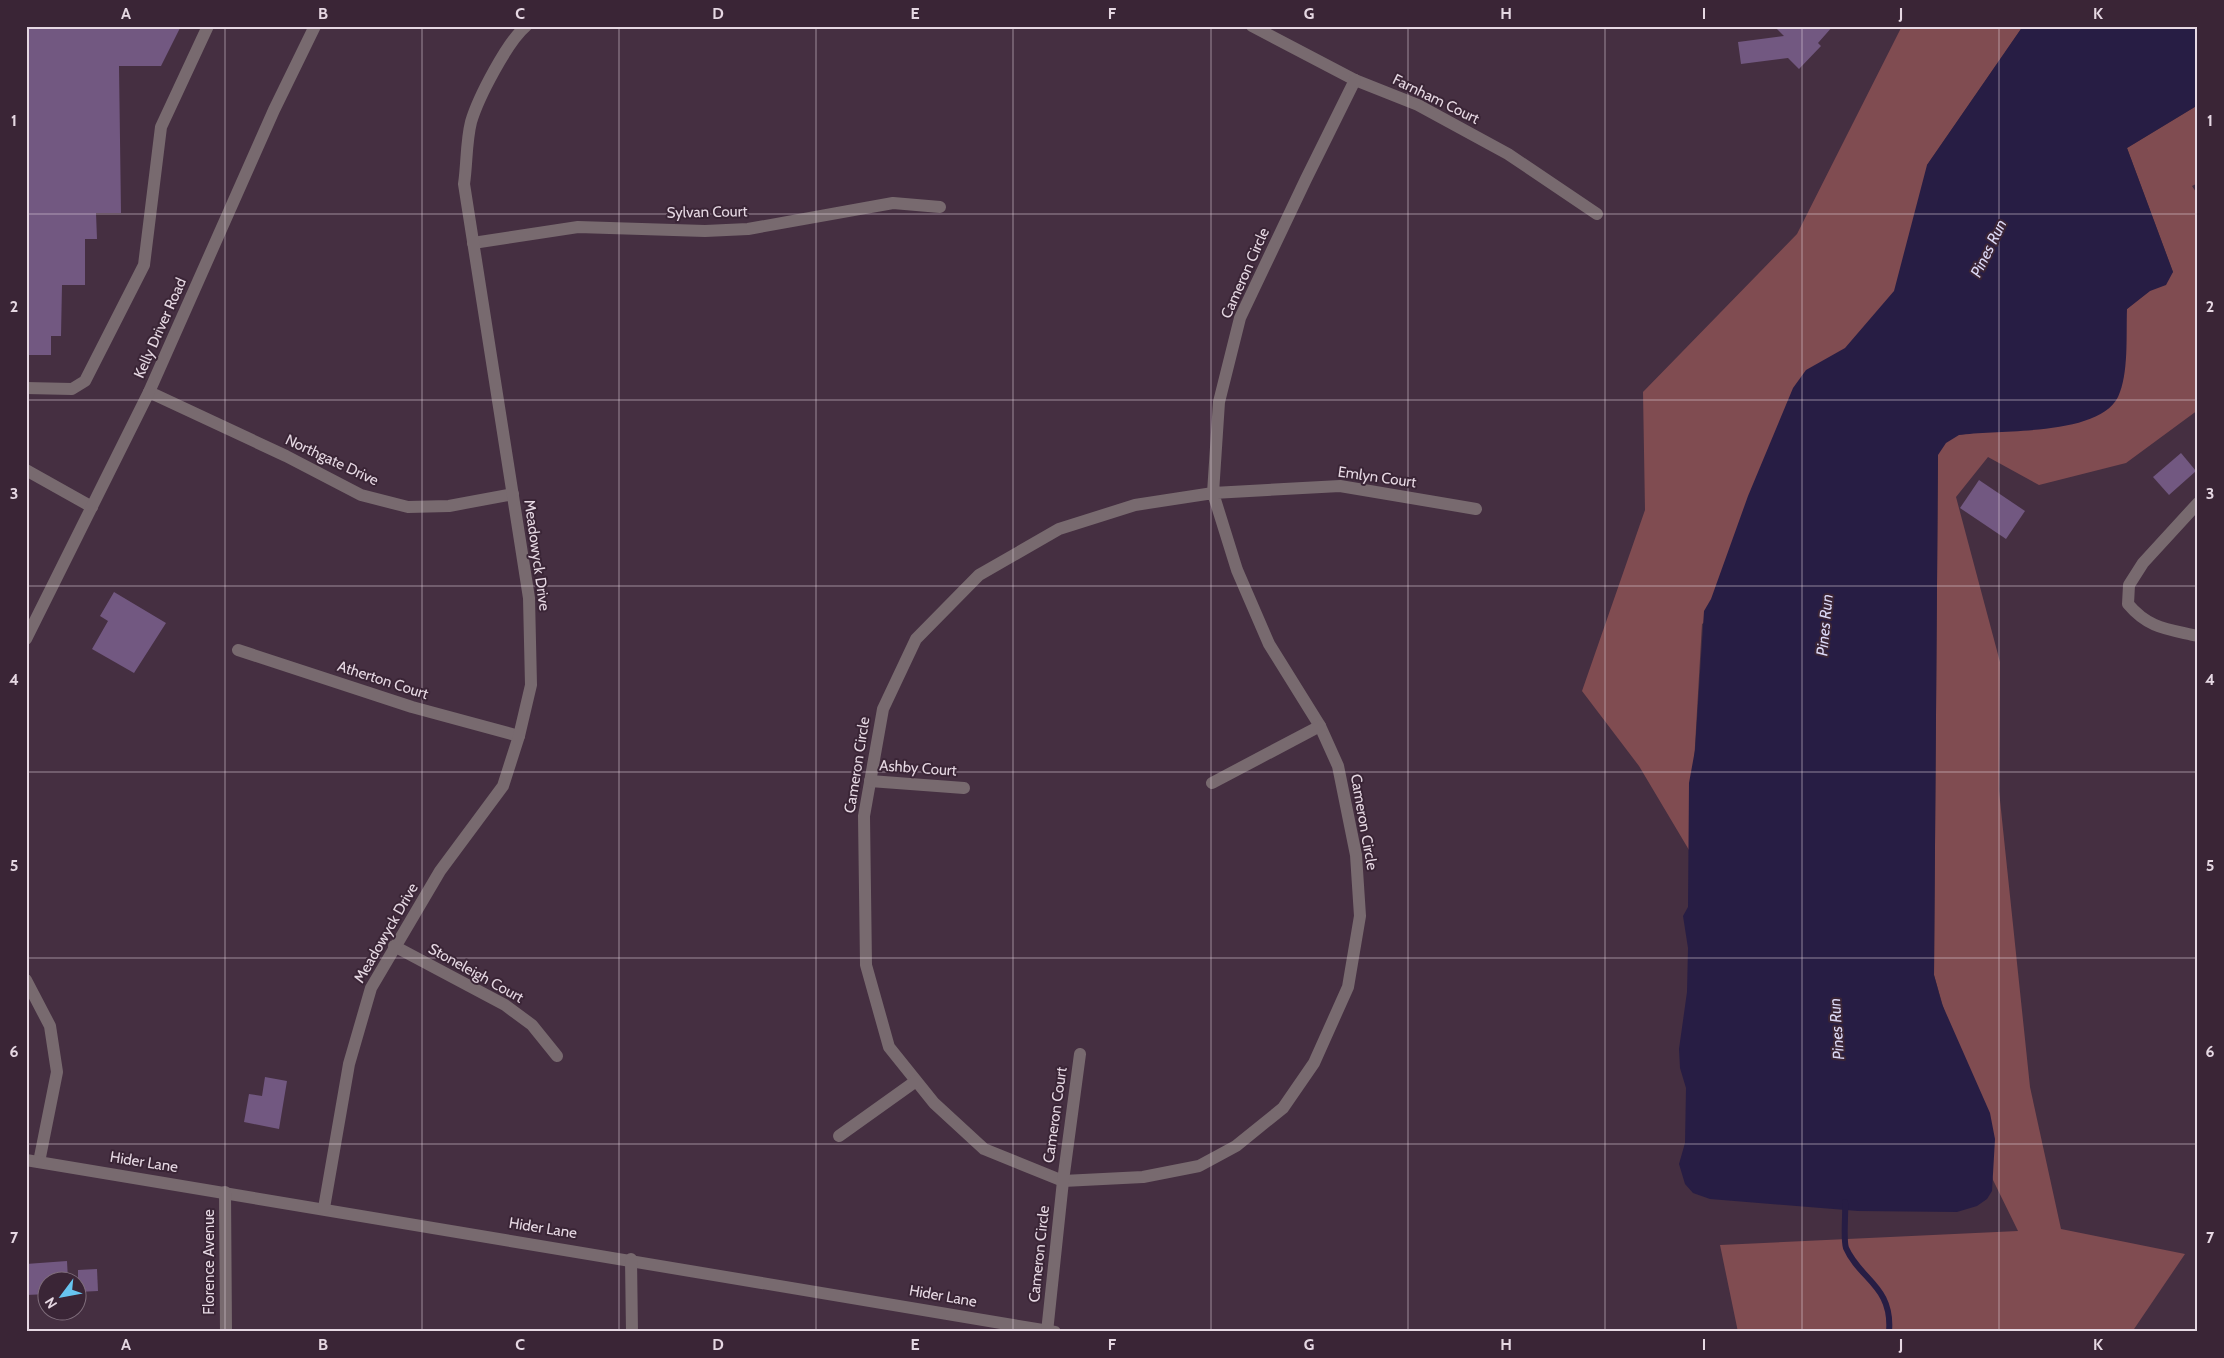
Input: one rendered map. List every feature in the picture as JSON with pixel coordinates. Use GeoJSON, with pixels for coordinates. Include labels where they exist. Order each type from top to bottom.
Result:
{"type":"FeatureCollection","features":[{"type":"Feature","properties":{"kind":"street"},"geometry":{"type":"LineString","coordinates":[[26,388],[72,389],[85,381],[144,265],[160,127],[208,26]]}},
{"type":"Feature","properties":{"kind":"street","name":"Kelly Driver Road"},"geometry":{"type":"LineString","coordinates":[[26,639],[149,392],[274,110],[315,26]]}},
{"type":"Feature","properties":{"kind":"street","name":"Meadowyck Drive"},"geometry":{"type":"LineString","coordinates":[[324,1208],[350,1064],[371,988],[394,946],[440,871],[503,786],[519,736],[531,685],[529,598],[464,184],[471,122],[493,72],[526,26]]}},
{"type":"Feature","properties":{"kind":"street","name":"Farnham Court"},"geometry":{"type":"LineString","coordinates":[[1252,26],[1355,80],[1418,105],[1508,154],[1597,214]]}},
{"type":"Feature","properties":{"kind":"street","name":"Cameron Circle"},"geometry":{"type":"LineString","coordinates":[[1213,493],[1135,505],[1059,528],[979,575],[916,639],[883,709],[864,816],[866,965],[889,1046],[934,1103],[984,1149],[1063,1180],[1143,1177],[1199,1166],[1236,1146],[1284,1108],[1314,1063],[1348,986],[1360,916],[1356,855],[1338,766],[1320,726],[1269,644],[1237,570],[1213,493],[1219,402],[1240,318],[1355,80]]}},
{"type":"Feature","properties":{"kind":"street","name":"Sylvan Court"},"geometry":{"type":"LineString","coordinates":[[473,243],[578,227],[705,231],[748,229],[893,203],[940,206]]}},
{"type":"Feature","properties":{"kind":"street","name":"Northgate Drive"},"geometry":{"type":"LineString","coordinates":[[149,392],[286,456],[361,495],[408,508],[449,506],[513,494]]}},
{"type":"Feature","properties":{"kind":"street"},"geometry":{"type":"LineString","coordinates":[[26,470],[92,507]]}},
{"type":"Feature","properties":{"kind":"street","name":"Emlyn Court"},"geometry":{"type":"LineString","coordinates":[[1213,493],[1340,486],[1476,509]]}},
{"type":"Feature","properties":{"kind":"street"},"geometry":{"type":"LineString","coordinates":[[2198,504],[2143,563],[2129,585],[2128,604],[2140,618],[2153,626],[2198,636]]}},
{"type":"Feature","properties":{"kind":"street","name":"Atherton Court"},"geometry":{"type":"LineString","coordinates":[[238,650],[412,707],[519,736]]}},
{"type":"Feature","properties":{"kind":"street"},"geometry":{"type":"LineString","coordinates":[[1212,783],[1320,726]]}},
{"type":"Feature","properties":{"kind":"street","name":"Ashby Court"},"geometry":{"type":"LineString","coordinates":[[870,781],[964,788]]}},
{"type":"Feature","properties":{"kind":"street","name":"Stoneleigh Court"},"geometry":{"type":"LineString","coordinates":[[394,946],[505,1005],[532,1025],[557,1056]]}},
{"type":"Feature","properties":{"kind":"street"},"geometry":{"type":"LineString","coordinates":[[26,980],[50,1026],[57,1072],[32,1161]]}},
{"type":"Feature","properties":{"kind":"street","name":"Cameron Court"},"geometry":{"type":"LineString","coordinates":[[1063,1180],[1080,1054]]}},
{"type":"Feature","properties":{"kind":"street"},"geometry":{"type":"LineString","coordinates":[[839,1136],[916,1081]]}},
{"type":"Feature","properties":{"kind":"street","name":"Hider Lane"},"geometry":{"type":"LineString","coordinates":[[32,1161],[324,1208],[1049,1331]]}},
{"type":"Feature","properties":{"kind":"street","name":"Cameron Circle"},"geometry":{"type":"LineString","coordinates":[[1049,1331],[1063,1180]]}},
{"type":"Feature","properties":{"kind":"street","name":"Florence Avenue"},"geometry":{"type":"LineString","coordinates":[[225,1192],[226,1332]]}},
{"type":"Feature","properties":{"kind":"street"},"geometry":{"type":"LineString","coordinates":[[631,1260],[632,1332]]}},
{"type":"Feature","properties":{"kind":"shaded area"},"geometry":{"type":"Polygon","coordinates":[[[1902,26],[2023,26],[1927,165],[2127,309],[2173,272],[2127,148],[2198,105],[2198,183],[2192,186],[2198,195],[2198,410],[2126,463],[2039,485],[1988,457],[1956,497],[2000,662],[1999,791],[2030,1087],[2061,1229],[2185,1254],[2132,1332],[1738,1332],[1720,1245],[2018,1231],[1993,1180],[1934,975],[1938,456],[1702,624],[1689,850],[1639,766],[1582,691],[1645,510],[1643,392],[1797,234],[1902,26]]]}},
{"type":"Feature","properties":{"kind":"water"},"geometry":{"type":"Polygon","coordinates":[[[2023,26],[2198,26],[2198,105],[2127,148],[2173,272],[2166,285],[2150,291],[2127,309],[2124,377],[2118,397],[2107,410],[2090,419],[2069,425],[2045,429],[1959,435],[1946,443],[1938,455],[1934,975],[1942,1004],[1990,1113],[1995,1139],[1992,1191],[1987,1199],[1977,1206],[1957,1212],[1858,1211],[1710,1199],[1693,1193],[1685,1184],[1679,1164],[1685,1143],[1686,1088],[1680,1068],[1679,1049],[1687,992],[1688,948],[1683,916],[1688,907],[1689,783],[1695,750],[1704,611],[1711,599],[1748,496],[1793,388],[1806,370],[1845,348],[1894,291],[1927,165],[2023,26]]]}},
{"type":"Feature","properties":{"kind":"building"},"geometry":{"type":"Polygon","coordinates":[[[26,26],[181,26],[161,66],[119,66],[121,213],[96,213],[97,239],[85,239],[85,285],[62,285],[61,336],[51,336],[51,355],[26,355],[26,26]]]}},
{"type":"Feature","properties":{"kind":"building"},"geometry":{"type":"Polygon","coordinates":[[[1774,26],[1833,26],[1818,43],[1821,46],[1799,69],[1788,58],[1741,64],[1738,42],[1784,36],[1774,26]]]}},
{"type":"Feature","properties":{"kind":"building"},"geometry":{"type":"Polygon","coordinates":[[[2181,453],[2196,471],[2169,495],[2153,477],[2181,453]]]}},
{"type":"Feature","properties":{"kind":"building"},"geometry":{"type":"Polygon","coordinates":[[[1979,480],[2025,511],[2006,539],[1960,508],[1979,480]]]}},
{"type":"Feature","properties":{"kind":"building"},"geometry":{"type":"Polygon","coordinates":[[[114,592],[166,623],[134,673],[92,649],[108,621],[100,616],[114,592]]]}},
{"type":"Feature","properties":{"kind":"building"},"geometry":{"type":"Polygon","coordinates":[[[265,1077],[287,1081],[279,1129],[244,1122],[249,1094],[262,1096],[265,1077]]]}},
{"type":"Feature","properties":{"kind":"building"},"geometry":{"type":"Polygon","coordinates":[[[67,1261],[67,1270],[38,1270],[38,1294],[26,1295],[26,1264],[67,1261]]]}},
{"type":"Feature","properties":{"kind":"building"},"geometry":{"type":"Polygon","coordinates":[[[97,1269],[98,1291],[88,1292],[88,1270],[78,1270],[97,1269]]]}},
{"type":"Feature","properties":{"kind":"waterway","name":"Pines Run"},"geometry":{"type":"LineString","coordinates":[[1845,1202],[1846,1248],[1852,1259],[1881,1294],[1889,1316],[1889,1332]]}}]}
